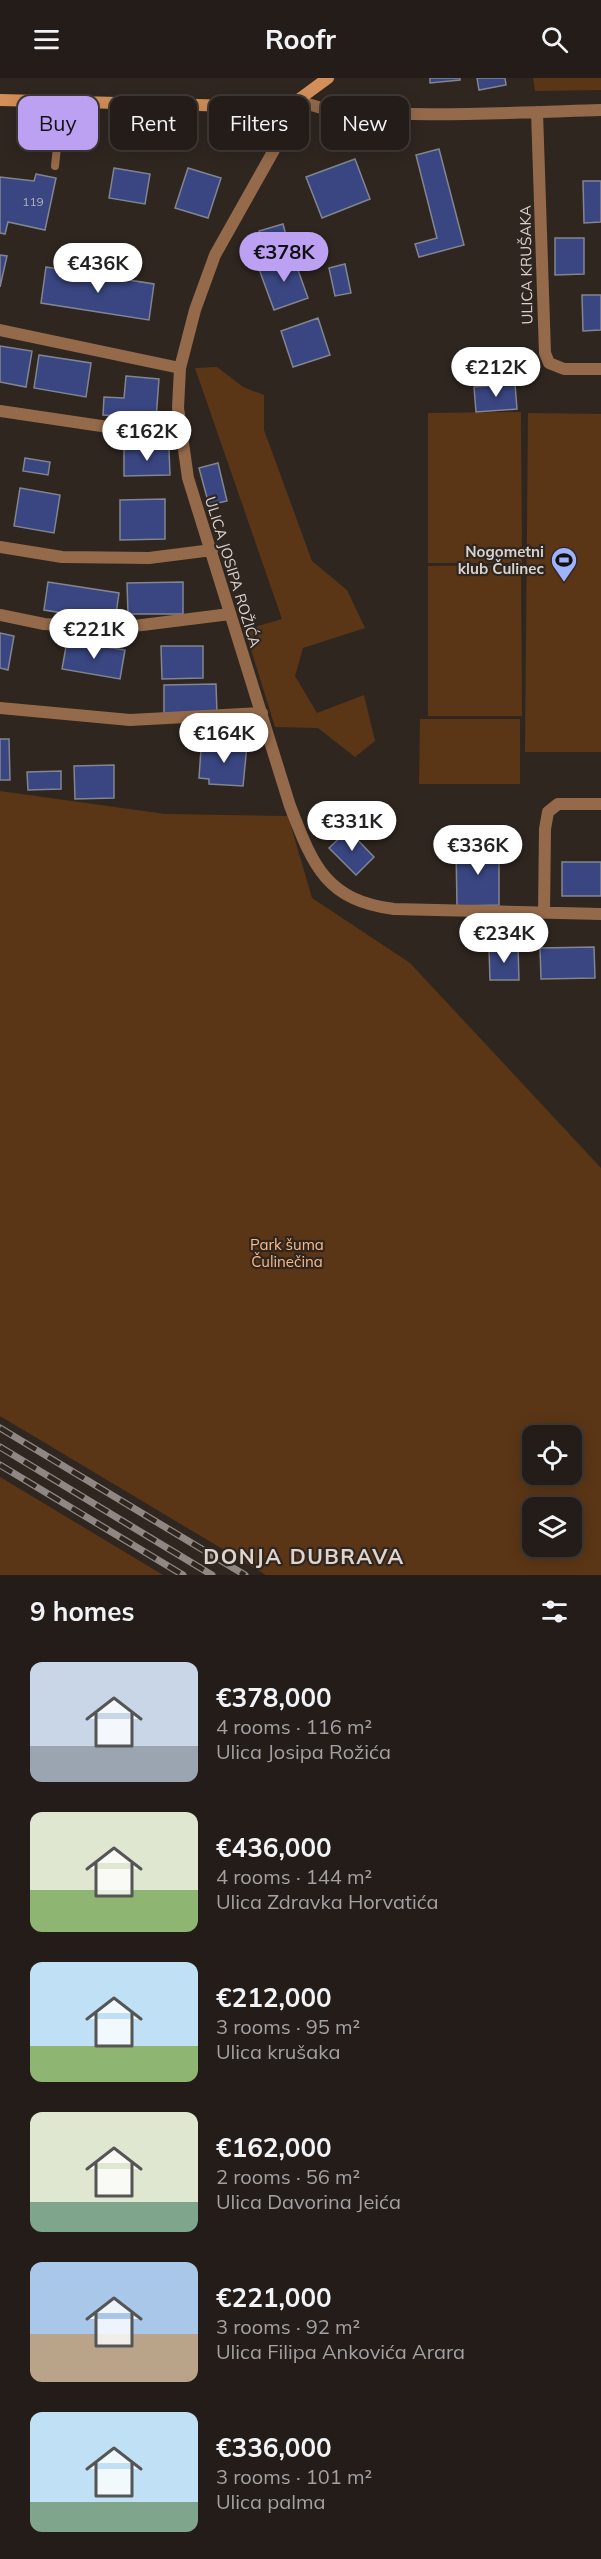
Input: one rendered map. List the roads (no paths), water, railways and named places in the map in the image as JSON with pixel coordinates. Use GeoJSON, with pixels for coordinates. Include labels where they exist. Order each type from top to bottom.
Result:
{"type":"FeatureCollection","features":[{"type":"Feature","properties":{"kind":"street"},"geometry":{"type":"LineString","coordinates":[[303,96],[328,78]]}},
{"type":"Feature","properties":{"kind":"street"},"geometry":{"type":"LineString","coordinates":[[0,100],[18,100]]}},
{"type":"Feature","properties":{"kind":"street"},"geometry":{"type":"LineString","coordinates":[[98,102],[209,105]]}},
{"type":"Feature","properties":{"kind":"street"},"geometry":{"type":"LineString","coordinates":[[309,104],[329,110],[369,114],[502,115],[601,110]]}},
{"type":"Feature","properties":{"kind":"street","name":"ULICA KRUŠAKA"},"geometry":{"type":"LineString","coordinates":[[537,112],[545,353],[549,363],[556,366],[601,369]]}},
{"type":"Feature","properties":{"kind":"street","name":"ULICA JOSIPA ROŽIĆA"},"geometry":{"type":"LineString","coordinates":[[274,150],[215,255],[195,310],[180,368],[178,408],[188,478],[290,806],[310,857],[340,893],[367,905],[394,909],[601,914]]}},
{"type":"Feature","properties":{"kind":"street"},"geometry":{"type":"LineString","coordinates":[[0,330],[180,368]]}},
{"type":"Feature","properties":{"kind":"street"},"geometry":{"type":"LineString","coordinates":[[0,411],[182,438]]}},
{"type":"Feature","properties":{"kind":"street"},"geometry":{"type":"LineString","coordinates":[[0,547],[62,557],[149,558],[212,550]]}},
{"type":"Feature","properties":{"kind":"street"},"geometry":{"type":"LineString","coordinates":[[0,615],[44,624],[117,628],[230,614]]}},
{"type":"Feature","properties":{"kind":"street"},"geometry":{"type":"LineString","coordinates":[[0,708],[130,720],[262,713]]}},
{"type":"Feature","properties":{"kind":"street"},"geometry":{"type":"LineString","coordinates":[[544,913],[545,829],[548,812],[558,804],[601,804]]}},
{"type":"Feature","properties":{"kind":"lane"},"geometry":{"type":"LineString","coordinates":[[55,166],[57,150]]}},
{"type":"Feature","properties":{"kind":"railway"},"geometry":{"type":"LineString","coordinates":[[0,1428],[245,1575]]}},
{"type":"Feature","properties":{"kind":"railway"},"geometry":{"type":"LineString","coordinates":[[0,1447],[212,1575]]}},
{"type":"Feature","properties":{"kind":"railway"},"geometry":{"type":"LineString","coordinates":[[0,1465],[183,1575]]}},
{"type":"Feature","properties":{"kind":"place","name":"Nogometni klub Čulinec"},"geometry":{"type":"Point","coordinates":[564,583]}},
{"type":"Feature","properties":{"kind":"district","name":"DONJA DUBRAVA"},"geometry":{"type":"Point","coordinates":[304,1556]}},
{"type":"Feature","properties":{"kind":"park label","name":"Park šuma Čulinečina"},"geometry":{"type":"Point","coordinates":[287,1252]}}]}
